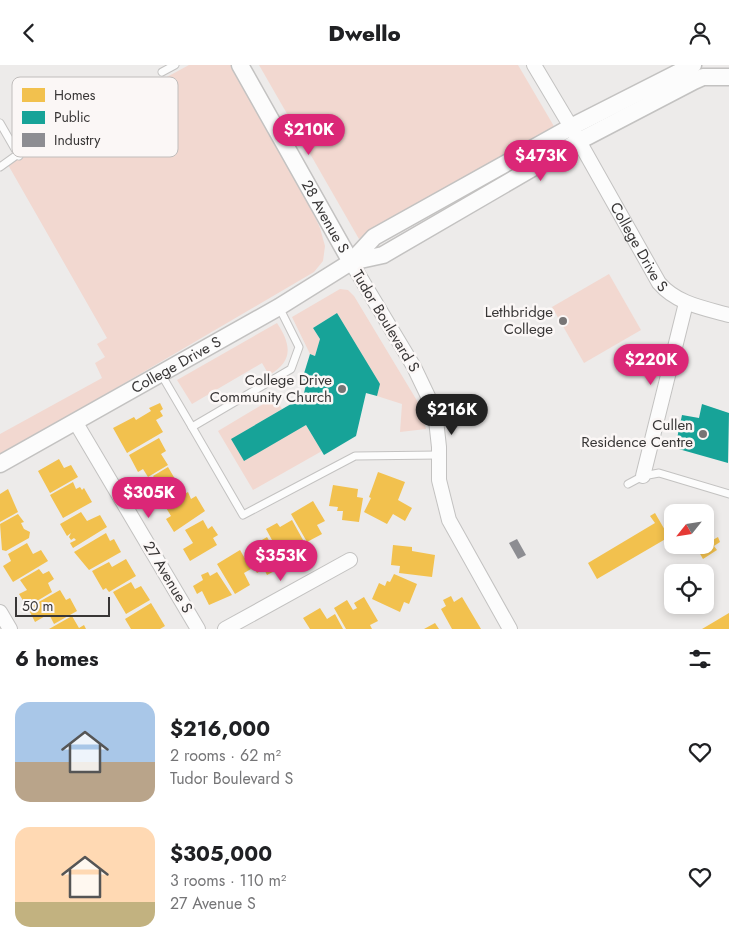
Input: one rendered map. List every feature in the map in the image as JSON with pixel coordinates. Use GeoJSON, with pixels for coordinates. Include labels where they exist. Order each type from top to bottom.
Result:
{"type":"FeatureCollection","features":[{"type":"Feature","properties":{"kind":"street","name":"28 Avenue S"},"geometry":{"type":"LineString","coordinates":[[240,65],[351,262]]}},
{"type":"Feature","properties":{"kind":"street","name":"College Drive S"},"geometry":{"type":"LineString","coordinates":[[534,65],[659,283],[672,296],[686,303],[729,315]]}},
{"type":"Feature","properties":{"kind":"street","name":"College Drive S"},"geometry":{"type":"LineString","coordinates":[[0,464],[76,423],[279,307],[351,262],[374,237],[571,127],[693,65]]}},
{"type":"Feature","properties":{"kind":"street","name":"College Drive S"},"geometry":{"type":"LineString","coordinates":[[351,262],[383,255],[579,141],[694,81],[703,77],[729,77]]}},
{"type":"Feature","properties":{"kind":"street","name":"Tudor Boulevard S"},"geometry":{"type":"LineString","coordinates":[[351,262],[426,388],[435,411],[439,480],[450,520],[510,629]]}},
{"type":"Feature","properties":{"kind":"street"},"geometry":{"type":"LineString","coordinates":[[643,476],[686,303]]}},
{"type":"Feature","properties":{"kind":"street","name":"27 Avenue S"},"geometry":{"type":"LineString","coordinates":[[76,423],[198,629]]}},
{"type":"Feature","properties":{"kind":"street"},"geometry":{"type":"LineString","coordinates":[[226,629],[350,559]]}},
{"type":"Feature","properties":{"kind":"street"},"geometry":{"type":"LineString","coordinates":[[0,612],[10,629]]}},
{"type":"Feature","properties":{"kind":"lane"},"geometry":{"type":"LineString","coordinates":[[162,72],[175,65]]}},
{"type":"Feature","properties":{"kind":"lane"},"geometry":{"type":"LineString","coordinates":[[0,123],[12,144]]}},
{"type":"Feature","properties":{"kind":"lane"},"geometry":{"type":"LineString","coordinates":[[0,167],[17,157]]}},
{"type":"Feature","properties":{"kind":"lane"},"geometry":{"type":"LineString","coordinates":[[192,427],[291,369],[299,347],[279,307]]}},
{"type":"Feature","properties":{"kind":"lane"},"geometry":{"type":"LineString","coordinates":[[161,374],[243,515],[355,455],[439,455]]}},
{"type":"Feature","properties":{"kind":"lane"},"geometry":{"type":"LineString","coordinates":[[628,484],[643,476],[659,473],[729,494]]}},
{"type":"Feature","properties":{"kind":"shaded area"},"geometry":{"type":"Polygon","coordinates":[[[189,65],[231,65],[301,187],[320,228],[325,246],[323,261],[314,272],[0,456],[0,434],[102,378],[95,363],[105,357],[97,344],[107,338],[7,163],[16,157],[178,157],[178,77],[167,77],[189,65]]]}},
{"type":"Feature","properties":{"kind":"shaded area"},"geometry":{"type":"Polygon","coordinates":[[[259,65],[518,65],[555,128],[359,239],[259,65]]]}},
{"type":"Feature","properties":{"kind":"shaded area"},"geometry":{"type":"Polygon","coordinates":[[[609,274],[641,330],[584,363],[552,307],[609,274]]]}},
{"type":"Feature","properties":{"kind":"shaded area"},"geometry":{"type":"Polygon","coordinates":[[[340,289],[348,290],[354,296],[419,404],[426,429],[400,432],[402,404],[377,396],[337,313],[313,328],[320,339],[315,356],[310,354],[292,317],[340,289]]]}},
{"type":"Feature","properties":{"kind":"shaded area"},"geometry":{"type":"Polygon","coordinates":[[[277,323],[285,338],[288,352],[283,364],[277,370],[269,375],[262,363],[192,404],[177,380],[277,323]]]}},
{"type":"Feature","properties":{"kind":"shaded area"},"geometry":{"type":"Polygon","coordinates":[[[275,397],[282,409],[232,439],[306,425],[322,451],[253,490],[218,431],[275,397]]]}},
{"type":"Feature","properties":{"kind":"building: Homes"},"geometry":{"type":"Polygon","coordinates":[[[160,403],[163,409],[160,411],[163,416],[156,420],[163,432],[127,453],[113,428],[134,417],[136,420],[151,411],[149,408],[160,403]]]}},
{"type":"Feature","properties":{"kind":"building: Homes"},"geometry":{"type":"Polygon","coordinates":[[[159,438],[166,451],[161,454],[168,465],[148,477],[143,469],[138,472],[129,455],[159,438]]]}},
{"type":"Feature","properties":{"kind":"building: Homes"},"geometry":{"type":"Polygon","coordinates":[[[59,459],[64,468],[71,465],[78,477],[50,493],[38,471],[59,459]]]}},
{"type":"Feature","properties":{"kind":"building: Homes"},"geometry":{"type":"Polygon","coordinates":[[[168,467],[182,491],[158,506],[150,492],[160,486],[153,476],[168,467]]]}},
{"type":"Feature","properties":{"kind":"building: Homes"},"geometry":{"type":"Polygon","coordinates":[[[378,472],[405,482],[398,500],[412,508],[405,521],[393,514],[387,524],[364,512],[371,498],[369,497],[378,472]]]}},
{"type":"Feature","properties":{"kind":"building: Homes"},"geometry":{"type":"Polygon","coordinates":[[[73,482],[76,489],[80,487],[82,490],[84,488],[92,502],[63,518],[50,495],[73,482]]]}},
{"type":"Feature","properties":{"kind":"building: Homes"},"geometry":{"type":"Polygon","coordinates":[[[333,485],[358,489],[357,497],[363,498],[359,522],[342,520],[343,511],[337,511],[338,507],[329,506],[333,485]]]}},
{"type":"Feature","properties":{"kind":"building: Homes"},"geometry":{"type":"Polygon","coordinates":[[[8,489],[18,512],[0,522],[0,494],[8,489]]]}},
{"type":"Feature","properties":{"kind":"building: Homes"},"geometry":{"type":"Polygon","coordinates":[[[188,492],[191,499],[196,496],[205,511],[174,532],[166,519],[171,516],[165,506],[188,492]]]}},
{"type":"Feature","properties":{"kind":"building: Homes"},"geometry":{"type":"Polygon","coordinates":[[[313,501],[325,521],[317,525],[322,534],[307,542],[291,514],[313,501]]]}},
{"type":"Feature","properties":{"kind":"building: Homes"},"geometry":{"type":"Polygon","coordinates":[[[81,512],[87,521],[100,515],[107,527],[73,548],[70,543],[76,540],[74,538],[71,540],[69,537],[71,533],[67,536],[60,524],[81,512]]]}},
{"type":"Feature","properties":{"kind":"building: Homes"},"geometry":{"type":"Polygon","coordinates":[[[655,513],[664,528],[664,540],[597,579],[588,563],[655,523],[650,516],[655,513]]]}},
{"type":"Feature","properties":{"kind":"building: Homes"},"geometry":{"type":"Polygon","coordinates":[[[18,514],[24,522],[21,523],[24,529],[30,532],[29,538],[6,551],[2,550],[0,524],[18,514]]]}},
{"type":"Feature","properties":{"kind":"building: Homes"},"geometry":{"type":"Polygon","coordinates":[[[203,520],[208,529],[212,526],[218,535],[213,538],[217,545],[190,561],[183,549],[193,543],[185,530],[203,520]]]}},
{"type":"Feature","properties":{"kind":"building: Homes"},"geometry":{"type":"Polygon","coordinates":[[[292,520],[308,549],[295,557],[288,545],[278,551],[266,529],[277,523],[280,527],[292,520]]]}},
{"type":"Feature","properties":{"kind":"building: Homes"},"geometry":{"type":"Polygon","coordinates":[[[106,533],[110,541],[114,539],[121,552],[89,570],[74,552],[106,533]]]}},
{"type":"Feature","properties":{"kind":"building: Homes"},"geometry":{"type":"Polygon","coordinates":[[[267,537],[284,566],[267,575],[264,569],[257,573],[247,556],[258,550],[255,544],[267,537]]]}},
{"type":"Feature","properties":{"kind":"building: Homes"},"geometry":{"type":"Polygon","coordinates":[[[718,537],[720,542],[714,546],[714,539],[718,537]]]}},
{"type":"Feature","properties":{"kind":"building: Homes"},"geometry":{"type":"Polygon","coordinates":[[[27,543],[33,554],[41,550],[48,561],[13,582],[3,566],[11,561],[8,554],[27,543]]]}},
{"type":"Feature","properties":{"kind":"building: Homes"},"geometry":{"type":"Polygon","coordinates":[[[393,545],[412,547],[412,551],[435,555],[432,577],[399,573],[400,566],[391,565],[393,545]]]}},
{"type":"Feature","properties":{"kind":"building: Homes"},"geometry":{"type":"Polygon","coordinates":[[[240,550],[251,569],[244,573],[250,585],[235,594],[217,564],[240,550]]]}},
{"type":"Feature","properties":{"kind":"building: Homes"},"geometry":{"type":"Polygon","coordinates":[[[700,554],[711,554],[703,559],[700,554]]]}},
{"type":"Feature","properties":{"kind":"building: Homes"},"geometry":{"type":"Polygon","coordinates":[[[126,559],[136,576],[109,592],[106,588],[103,590],[92,571],[109,562],[112,567],[126,559]]]}},
{"type":"Feature","properties":{"kind":"building: Homes"},"geometry":{"type":"Polygon","coordinates":[[[39,569],[43,574],[49,571],[54,579],[48,583],[52,592],[27,607],[19,594],[27,590],[20,580],[39,569]]]}},
{"type":"Feature","properties":{"kind":"building: Homes"},"geometry":{"type":"Polygon","coordinates":[[[208,572],[210,576],[217,572],[232,595],[209,605],[202,591],[197,594],[193,586],[203,580],[201,575],[208,572]]]}},
{"type":"Feature","properties":{"kind":"building: Homes"},"geometry":{"type":"Polygon","coordinates":[[[394,574],[417,584],[409,604],[404,602],[400,612],[372,599],[379,583],[385,586],[387,581],[390,582],[394,574]]]}},
{"type":"Feature","properties":{"kind":"building: Homes"},"geometry":{"type":"Polygon","coordinates":[[[131,582],[135,589],[141,586],[150,600],[126,614],[113,592],[131,582]]]}},
{"type":"Feature","properties":{"kind":"building: Homes"},"geometry":{"type":"Polygon","coordinates":[[[60,590],[66,600],[70,598],[77,611],[54,624],[50,616],[47,615],[35,622],[28,608],[60,590]]]}},
{"type":"Feature","properties":{"kind":"building: Homes"},"geometry":{"type":"Polygon","coordinates":[[[451,596],[454,602],[462,597],[481,629],[452,629],[441,609],[446,606],[443,600],[451,596]]]}},
{"type":"Feature","properties":{"kind":"building: Homes"},"geometry":{"type":"Polygon","coordinates":[[[364,597],[378,621],[370,625],[372,629],[346,629],[334,608],[347,600],[353,610],[357,608],[354,603],[364,597]]]}},
{"type":"Feature","properties":{"kind":"building: Homes"},"geometry":{"type":"Polygon","coordinates":[[[151,603],[165,626],[160,629],[131,629],[125,619],[151,603]]]}},
{"type":"Feature","properties":{"kind":"building: Homes"},"geometry":{"type":"Polygon","coordinates":[[[320,608],[327,619],[335,614],[343,629],[310,629],[303,618],[320,608]]]}},
{"type":"Feature","properties":{"kind":"building: Homes"},"geometry":{"type":"Polygon","coordinates":[[[729,613],[729,629],[702,629],[729,613]]]}},
{"type":"Feature","properties":{"kind":"building: Homes"},"geometry":{"type":"Polygon","coordinates":[[[72,616],[79,628],[84,625],[86,629],[49,629],[72,616]]]}},
{"type":"Feature","properties":{"kind":"building: Homes"},"geometry":{"type":"Polygon","coordinates":[[[435,623],[439,629],[424,629],[435,623]]]}},
{"type":"Feature","properties":{"kind":"building: Public","name":"College Drive Community Church"},"geometry":{"type":"Polygon","coordinates":[[[337,313],[380,384],[377,396],[366,393],[356,436],[324,455],[306,425],[244,461],[231,439],[303,397],[307,381],[302,380],[310,354],[315,356],[320,339],[313,328],[337,313]]]}},
{"type":"Feature","properties":{"kind":"building: Public","name":"Cullen Residence Centre"},"geometry":{"type":"Polygon","coordinates":[[[702,404],[729,413],[728,463],[675,448],[682,415],[699,418],[702,404]]]}},
{"type":"Feature","properties":{"kind":"building: Industry"},"geometry":{"type":"Polygon","coordinates":[[[517,539],[526,555],[518,559],[509,543],[517,539]]]}},
{"type":"Feature","properties":{"kind":"place","name":"Lethbridge College"},"geometry":{"type":"Point","coordinates":[563,321]}},
{"type":"Feature","properties":{"kind":"place","name":"College Drive Community Church"},"geometry":{"type":"Point","coordinates":[342,389]}},
{"type":"Feature","properties":{"kind":"place","name":"Cullen Residence Centre"},"geometry":{"type":"Point","coordinates":[703,434]}}]}
